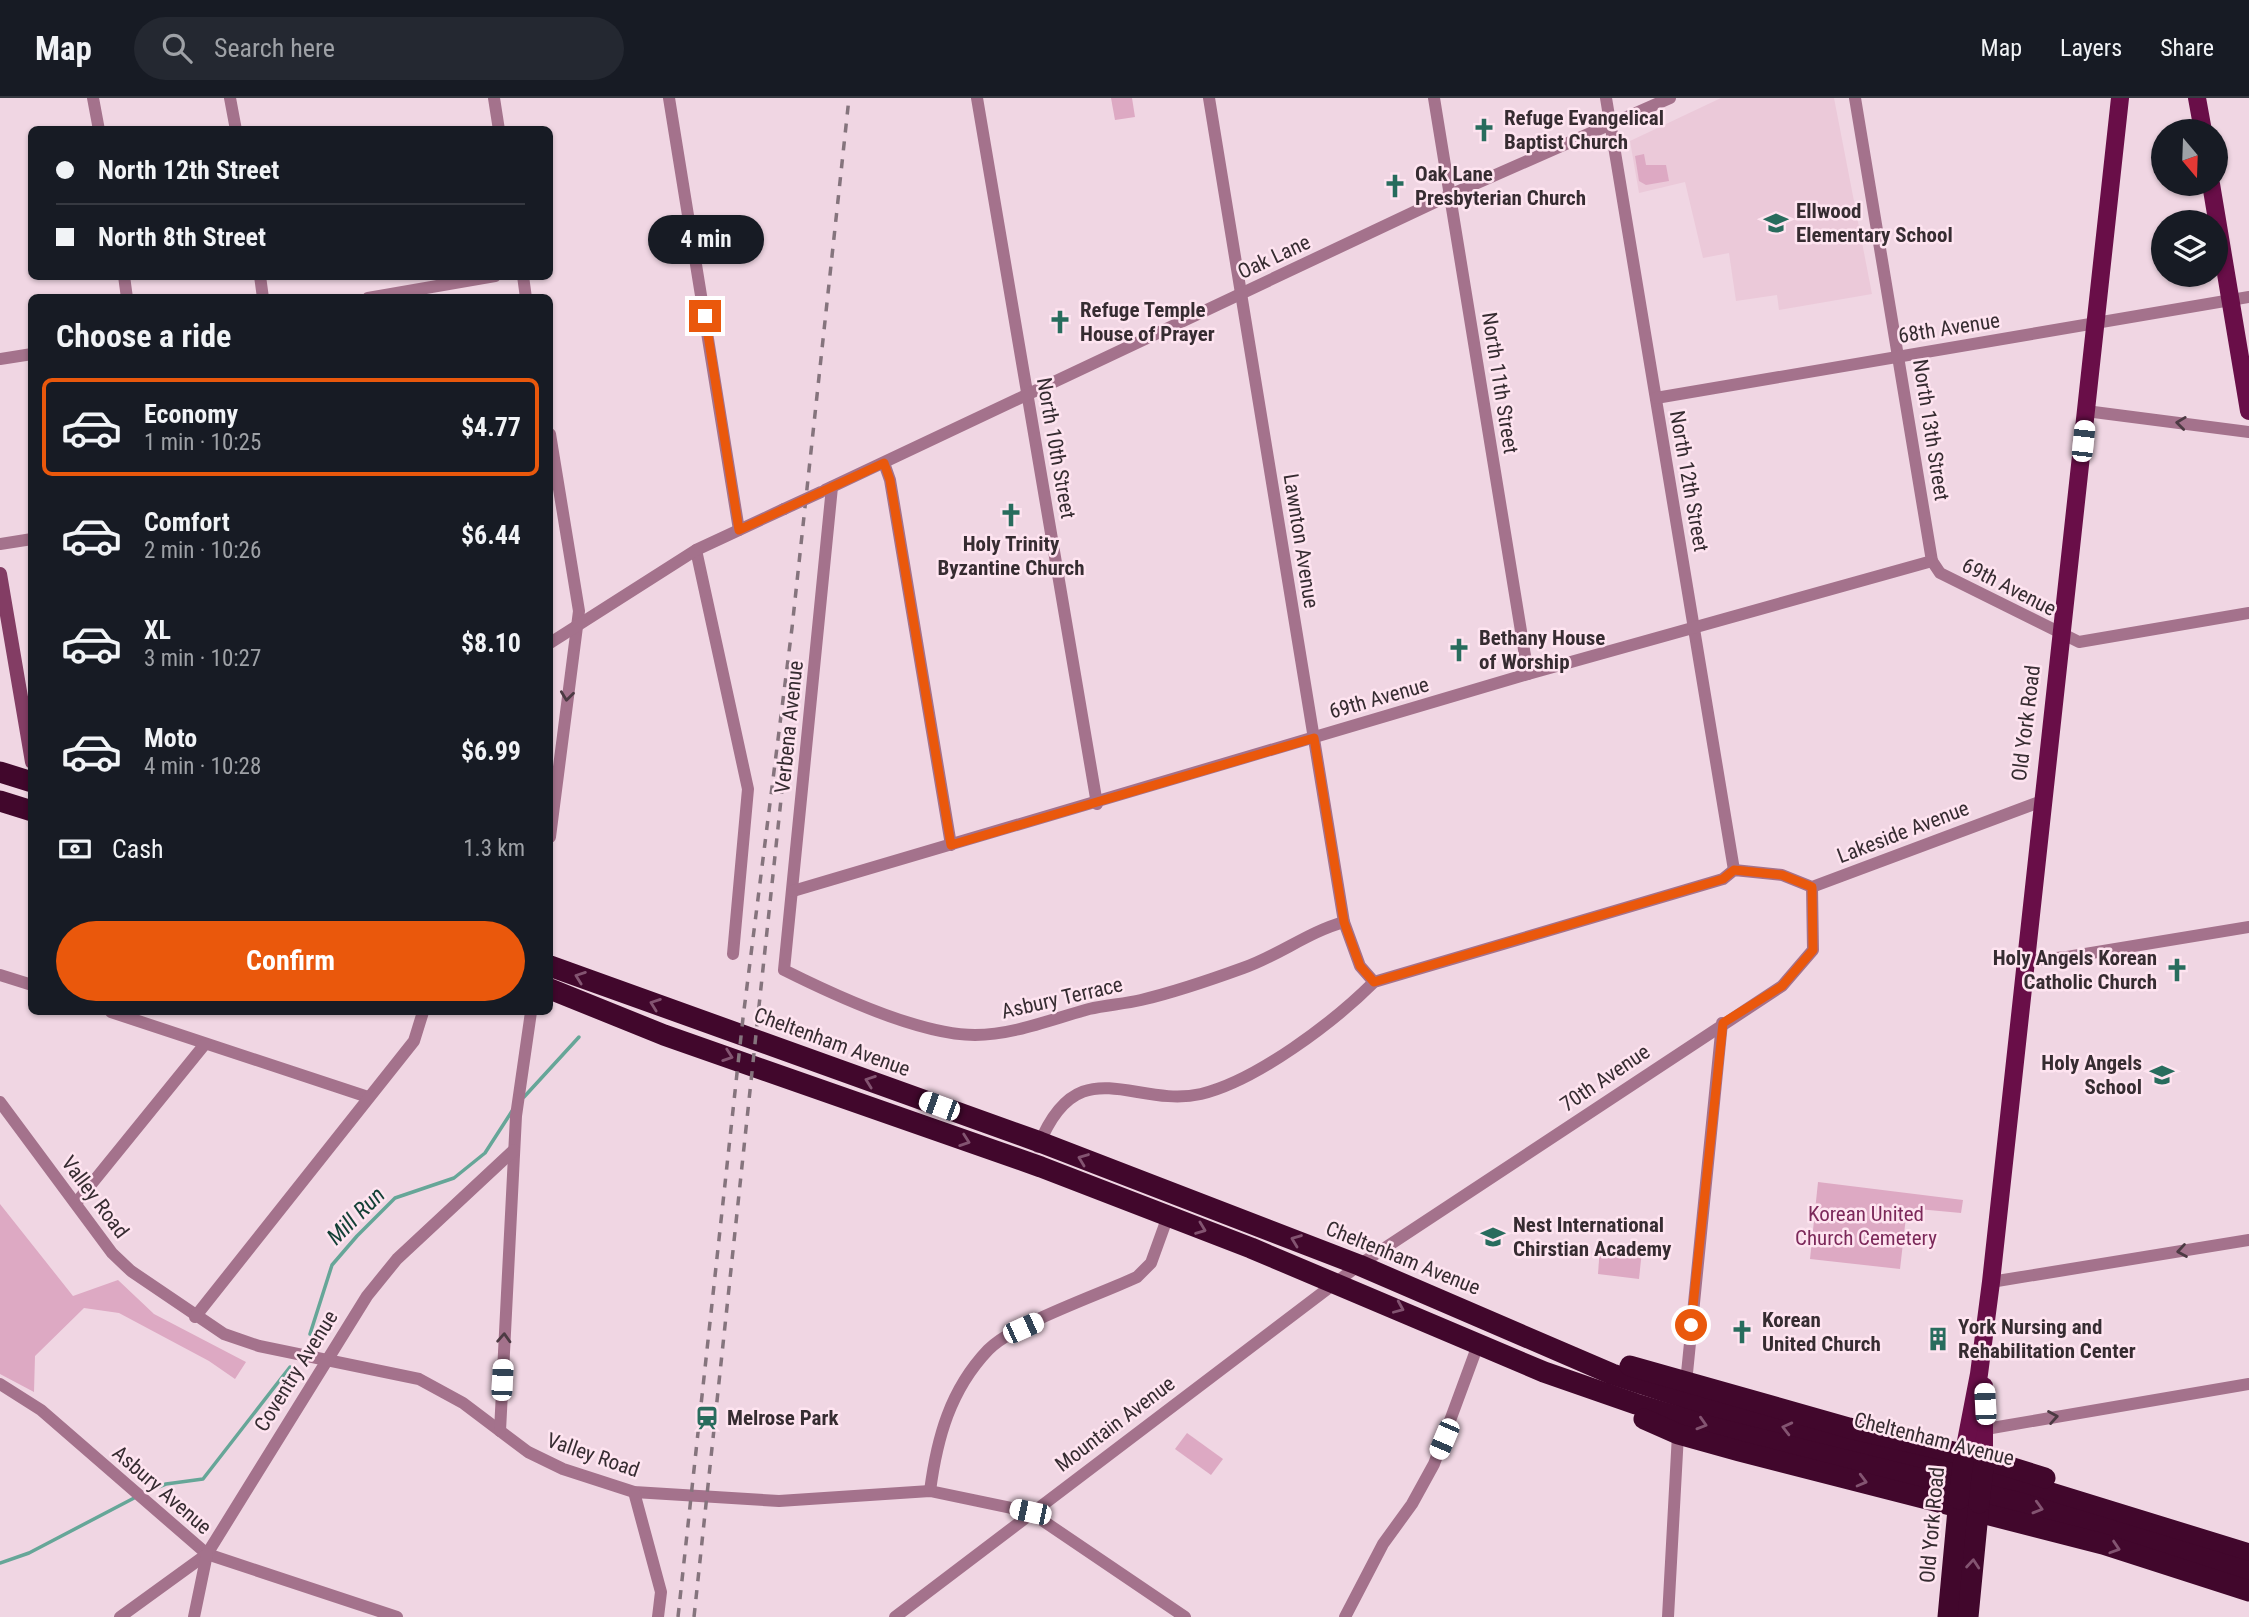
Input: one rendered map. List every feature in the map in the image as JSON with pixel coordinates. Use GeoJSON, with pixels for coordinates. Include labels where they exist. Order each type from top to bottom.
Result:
{"type":"FeatureCollection","features":[{"type":"Feature","properties":{"kind":"highway"},"geometry":{"type":"LineString","coordinates":[[0,772],[28,781]]}},
{"type":"Feature","properties":{"kind":"highway"},"geometry":{"type":"LineString","coordinates":[[0,801],[28,810]]}},
{"type":"Feature","properties":{"kind":"highway","name":"Cheltenham Avenue"},"geometry":{"type":"LineString","coordinates":[[553,967],[1040,1142],[1359,1265],[1612,1374],[1699,1404],[2048,1492],[2249,1554]]}},
{"type":"Feature","properties":{"kind":"highway","name":"Cheltenham Avenue"},"geometry":{"type":"LineString","coordinates":[[553,990],[664,1035],[1032,1164],[1168,1216],[1336,1282],[1544,1372],[1711,1427],[2024,1504],[2249,1572]]}},
{"type":"Feature","properties":{"kind":"highway"},"geometry":{"type":"LineString","coordinates":[[1524,1335],[2249,1541]]}},
{"type":"Feature","properties":{"kind":"highway"},"geometry":{"type":"LineString","coordinates":[[1544,1372],[1678,1434],[1969,1505],[2249,1591]]}},
{"type":"Feature","properties":{"kind":"highway","name":"Old York Road"},"geometry":{"type":"LineString","coordinates":[[1968,1617],[1969,1505],[1973,1462]]}},
{"type":"Feature","properties":{"kind":"highway","name":"Old York Road"},"geometry":{"type":"LineString","coordinates":[[1948,1617],[1969,1505]]}},
{"type":"Feature","properties":{"kind":"main road","name":"Old York Road"},"geometry":{"type":"LineString","coordinates":[[1973,1462],[1982,1354],[2120,98]]}},
{"type":"Feature","properties":{"kind":"main road"},"geometry":{"type":"LineString","coordinates":[[2197,98],[2201,119]]}},
{"type":"Feature","properties":{"kind":"main road"},"geometry":{"type":"LineString","coordinates":[[2213,196],[2249,411]]}},
{"type":"Feature","properties":{"kind":"main road","name":"Old York Road"},"geometry":{"type":"LineString","coordinates":[[1973,1462],[1986,1429],[1982,1354]]}},
{"type":"Feature","properties":{"kind":"street"},"geometry":{"type":"LineString","coordinates":[[93,98],[98,126]]}},
{"type":"Feature","properties":{"kind":"street"},"geometry":{"type":"LineString","coordinates":[[230,98],[235,126]]}},
{"type":"Feature","properties":{"kind":"street"},"geometry":{"type":"LineString","coordinates":[[494,98],[498,126]]}},
{"type":"Feature","properties":{"kind":"street"},"geometry":{"type":"LineString","coordinates":[[553,640],[696,550],[739,530],[669,98]]}},
{"type":"Feature","properties":{"kind":"street","name":"North 10th Street"},"geometry":{"type":"LineString","coordinates":[[978,98],[1097,804]]}},
{"type":"Feature","properties":{"kind":"street","name":"Lawnton Avenue"},"geometry":{"type":"LineString","coordinates":[[1209,98],[1344,922],[1360,966],[1374,982]]}},
{"type":"Feature","properties":{"kind":"street","name":"North 11th Street"},"geometry":{"type":"LineString","coordinates":[[1434,98],[1528,674]]}},
{"type":"Feature","properties":{"kind":"street","name":"North 12th Street"},"geometry":{"type":"LineString","coordinates":[[1605,98],[1734,870]]}},
{"type":"Feature","properties":{"kind":"street","name":"Oak Lane"},"geometry":{"type":"LineString","coordinates":[[739,530],[1450,195],[1670,98]]}},
{"type":"Feature","properties":{"kind":"street","name":"North 13th Street"},"geometry":{"type":"LineString","coordinates":[[1855,98],[1900,355],[1932,561]]}},
{"type":"Feature","properties":{"kind":"street"},"geometry":{"type":"LineString","coordinates":[[391,294],[472,280]]}},
{"type":"Feature","properties":{"kind":"street","name":"68th Avenue"},"geometry":{"type":"LineString","coordinates":[[1656,398],[2249,297]]}},
{"type":"Feature","properties":{"kind":"street"},"geometry":{"type":"LineString","coordinates":[[0,359],[28,355]]}},
{"type":"Feature","properties":{"kind":"street"},"geometry":{"type":"LineString","coordinates":[[2086,411],[2249,432]]}},
{"type":"Feature","properties":{"kind":"street"},"geometry":{"type":"LineString","coordinates":[[553,452],[579,611],[553,813]]}},
{"type":"Feature","properties":{"kind":"street"},"geometry":{"type":"LineString","coordinates":[[884,463],[890,480],[951,845]]}},
{"type":"Feature","properties":{"kind":"street","name":"Verbena Avenue"},"geometry":{"type":"LineString","coordinates":[[784,970],[827,490]]}},
{"type":"Feature","properties":{"kind":"street"},"geometry":{"type":"LineString","coordinates":[[0,544],[28,540]]}},
{"type":"Feature","properties":{"kind":"street"},"geometry":{"type":"LineString","coordinates":[[696,550],[748,789],[733,954]]}},
{"type":"Feature","properties":{"kind":"street","name":"69th Avenue"},"geometry":{"type":"LineString","coordinates":[[793,891],[1097,804],[1528,674],[1932,561],[1940,572],[2079,642],[2249,613]]}},
{"type":"Feature","properties":{"kind":"street"},"geometry":{"type":"LineString","coordinates":[[0,574],[28,738]]}},
{"type":"Feature","properties":{"kind":"street","name":"Lakeside Avenue"},"geometry":{"type":"LineString","coordinates":[[1812,887],[2042,801]]}},
{"type":"Feature","properties":{"kind":"street"},"geometry":{"type":"LineString","coordinates":[[1032,1164],[1051,1119],[1077,1096],[1095,1089],[1123,1087],[1176,1096],[1200,1094],[1236,1081],[1304,1039],[1352,1004],[1374,982],[1723,879],[1734,870],[1782,875],[1812,887]]}},
{"type":"Feature","properties":{"kind":"street","name":"70th Avenue"},"geometry":{"type":"LineString","coordinates":[[1359,1265],[1782,986],[1813,950],[1812,887]]}},
{"type":"Feature","properties":{"kind":"street","name":"Asbury Terrace"},"geometry":{"type":"LineString","coordinates":[[784,970],[828,992],[905,1020],[952,1033],[976,1035],[1023,1028],[1093,1008],[1142,1000],[1246,967],[1324,927],[1344,922]]}},
{"type":"Feature","properties":{"kind":"street"},"geometry":{"type":"LineString","coordinates":[[2025,961],[2067,957],[2249,927]]}},
{"type":"Feature","properties":{"kind":"street"},"geometry":{"type":"LineString","coordinates":[[0,975],[28,984]]}},
{"type":"Feature","properties":{"kind":"street"},"geometry":{"type":"LineString","coordinates":[[120,1015],[368,1097]]}},
{"type":"Feature","properties":{"kind":"street"},"geometry":{"type":"LineString","coordinates":[[195,1317],[414,1041],[422,1015]]}},
{"type":"Feature","properties":{"kind":"street"},"geometry":{"type":"LineString","coordinates":[[500,1431],[516,1116],[531,1015]]}},
{"type":"Feature","properties":{"kind":"street"},"geometry":{"type":"LineString","coordinates":[[1686,1383],[1723,1023]]}},
{"type":"Feature","properties":{"kind":"street"},"geometry":{"type":"LineString","coordinates":[[76,1203],[205,1044]]}},
{"type":"Feature","properties":{"kind":"street","name":"Valley Road"},"geometry":{"type":"LineString","coordinates":[[0,1102],[121,1262],[195,1317],[224,1334],[260,1346],[419,1379],[463,1403],[528,1452],[563,1469],[634,1492],[779,1501],[930,1491],[1030,1512],[1185,1617]]}},
{"type":"Feature","properties":{"kind":"street","name":"Coventry Avenue"},"geometry":{"type":"LineString","coordinates":[[120,1617],[207,1554],[366,1296],[397,1259],[514,1150]]}},
{"type":"Feature","properties":{"kind":"street"},"geometry":{"type":"LineString","coordinates":[[930,1491],[936,1448],[952,1400],[989,1349],[1023,1328],[1137,1277],[1151,1263],[1168,1216]]}},
{"type":"Feature","properties":{"kind":"street"},"geometry":{"type":"LineString","coordinates":[[1991,1282],[2249,1240]]}},
{"type":"Feature","properties":{"kind":"street","name":"Mountain Avenue"},"geometry":{"type":"LineString","coordinates":[[895,1617],[1359,1265]]}},
{"type":"Feature","properties":{"kind":"street"},"geometry":{"type":"LineString","coordinates":[[1345,1617],[1383,1544],[1412,1504],[1434,1464],[1479,1342]]}},
{"type":"Feature","properties":{"kind":"street","name":"Asbury Avenue"},"geometry":{"type":"LineString","coordinates":[[0,1384],[41,1410],[207,1554],[397,1617]]}},
{"type":"Feature","properties":{"kind":"street"},"geometry":{"type":"LineString","coordinates":[[1986,1429],[2249,1384]]}},
{"type":"Feature","properties":{"kind":"street"},"geometry":{"type":"LineString","coordinates":[[1668,1617],[1678,1434]]}},
{"type":"Feature","properties":{"kind":"street"},"geometry":{"type":"LineString","coordinates":[[634,1492],[661,1592],[658,1617]]}},
{"type":"Feature","properties":{"kind":"street"},"geometry":{"type":"LineString","coordinates":[[194,1617],[207,1554]]}},
{"type":"Feature","properties":{"kind":"shaded area","name":"Ellwood Elementary School"},"geometry":{"type":"Polygon","coordinates":[[[1721,98],[1834,98],[1872,294],[1779,310],[1777,295],[1736,301],[1729,253],[1703,258],[1685,182],[1639,193],[1630,141],[1721,98]]]}},
{"type":"Feature","properties":{"kind":"green space"},"geometry":{"type":"Polygon","coordinates":[[[1111,98],[1132,98],[1135,117],[1115,120],[1111,98]]]}},
{"type":"Feature","properties":{"kind":"green space"},"geometry":{"type":"Polygon","coordinates":[[[1644,154],[1646,165],[1666,165],[1669,181],[1646,185],[1639,181],[1635,156],[1644,154]]]}},
{"type":"Feature","properties":{"kind":"green space","name":"Korean United Church Cemetery"},"geometry":{"type":"Polygon","coordinates":[[[1818,1182],[1963,1200],[1961,1213],[1907,1208],[1900,1269],[1810,1259],[1818,1182]]]}},
{"type":"Feature","properties":{"kind":"green space"},"geometry":{"type":"Polygon","coordinates":[[[0,1204],[73,1296],[118,1280],[154,1314],[246,1362],[235,1379],[209,1361],[119,1313],[84,1308],[35,1356],[34,1392],[0,1374],[0,1204]]]}},
{"type":"Feature","properties":{"kind":"green space"},"geometry":{"type":"Polygon","coordinates":[[[1600,1246],[1642,1250],[1639,1279],[1598,1274],[1600,1246]]]}},
{"type":"Feature","properties":{"kind":"green space"},"geometry":{"type":"Polygon","coordinates":[[[1187,1433],[1223,1459],[1211,1475],[1175,1449],[1187,1433]]]}},
{"type":"Feature","properties":{"kind":"waterway","name":"Mill Run"},"geometry":{"type":"LineString","coordinates":[[524,1097],[579,1037]]}},
{"type":"Feature","properties":{"kind":"waterway","name":"Mill Run"},"geometry":{"type":"LineString","coordinates":[[310,1334],[332,1265],[357,1236],[395,1198],[454,1178],[485,1153],[514,1108]]}},
{"type":"Feature","properties":{"kind":"waterway","name":"Mill Run"},"geometry":{"type":"LineString","coordinates":[[143,1493],[166,1484],[203,1479],[290,1367]]}},
{"type":"Feature","properties":{"kind":"waterway","name":"Mill Run"},"geometry":{"type":"LineString","coordinates":[[0,1563],[29,1553],[136,1497]]}},
{"type":"Feature","properties":{"kind":"railway"},"geometry":{"type":"LineString","coordinates":[[678,1617],[743,1018],[792,628],[849,98]]}},
{"type":"Feature","properties":{"kind":"railway"},"geometry":{"type":"LineString","coordinates":[[694,1617],[782,790]]}},
{"type":"Feature","properties":{"kind":"place","name":"Refuge Evangelical Baptist Church"},"geometry":{"type":"Point","coordinates":[1484,130]}},
{"type":"Feature","properties":{"kind":"place","name":"Oak Lane Presbyterian Church"},"geometry":{"type":"Point","coordinates":[1395,186]}},
{"type":"Feature","properties":{"kind":"place","name":"Ellwood Elementary School"},"geometry":{"type":"Point","coordinates":[1776,223]}},
{"type":"Feature","properties":{"kind":"place","name":"Refuge Temple House of Prayer"},"geometry":{"type":"Point","coordinates":[1060,322]}},
{"type":"Feature","properties":{"kind":"place","name":"Holy Trinity Byzantine Church"},"geometry":{"type":"Point","coordinates":[1011,515]}},
{"type":"Feature","properties":{"kind":"place","name":"Bethany House of Worship"},"geometry":{"type":"Point","coordinates":[1459,650]}},
{"type":"Feature","properties":{"kind":"place","name":"Holy Angels Korean Catholic Church"},"geometry":{"type":"Point","coordinates":[2177,970]}},
{"type":"Feature","properties":{"kind":"place","name":"Holy Angels School"},"geometry":{"type":"Point","coordinates":[2162,1075]}},
{"type":"Feature","properties":{"kind":"place","name":"Nest International Chirstian Academy"},"geometry":{"type":"Point","coordinates":[1493,1237]}},
{"type":"Feature","properties":{"kind":"place","name":"Korean United Church"},"geometry":{"type":"Point","coordinates":[1742,1332]}},
{"type":"Feature","properties":{"kind":"place","name":"York Nursing and Rehabilitation Center"},"geometry":{"type":"Point","coordinates":[1938,1339]}},
{"type":"Feature","properties":{"kind":"place","name":"Melrose Park"},"geometry":{"type":"Point","coordinates":[707,1418]}},
{"type":"Feature","properties":{"kind":"route"},"geometry":{"type":"LineString","coordinates":[[705,316],[739,530],[884,463],[890,480],[951,845],[1314,738],[1344,922],[1360,966],[1374,982],[1723,879],[1734,870],[1782,875],[1812,887],[1813,950],[1802,966],[1782,986],[1723,1023],[1691,1325]]}}]}
